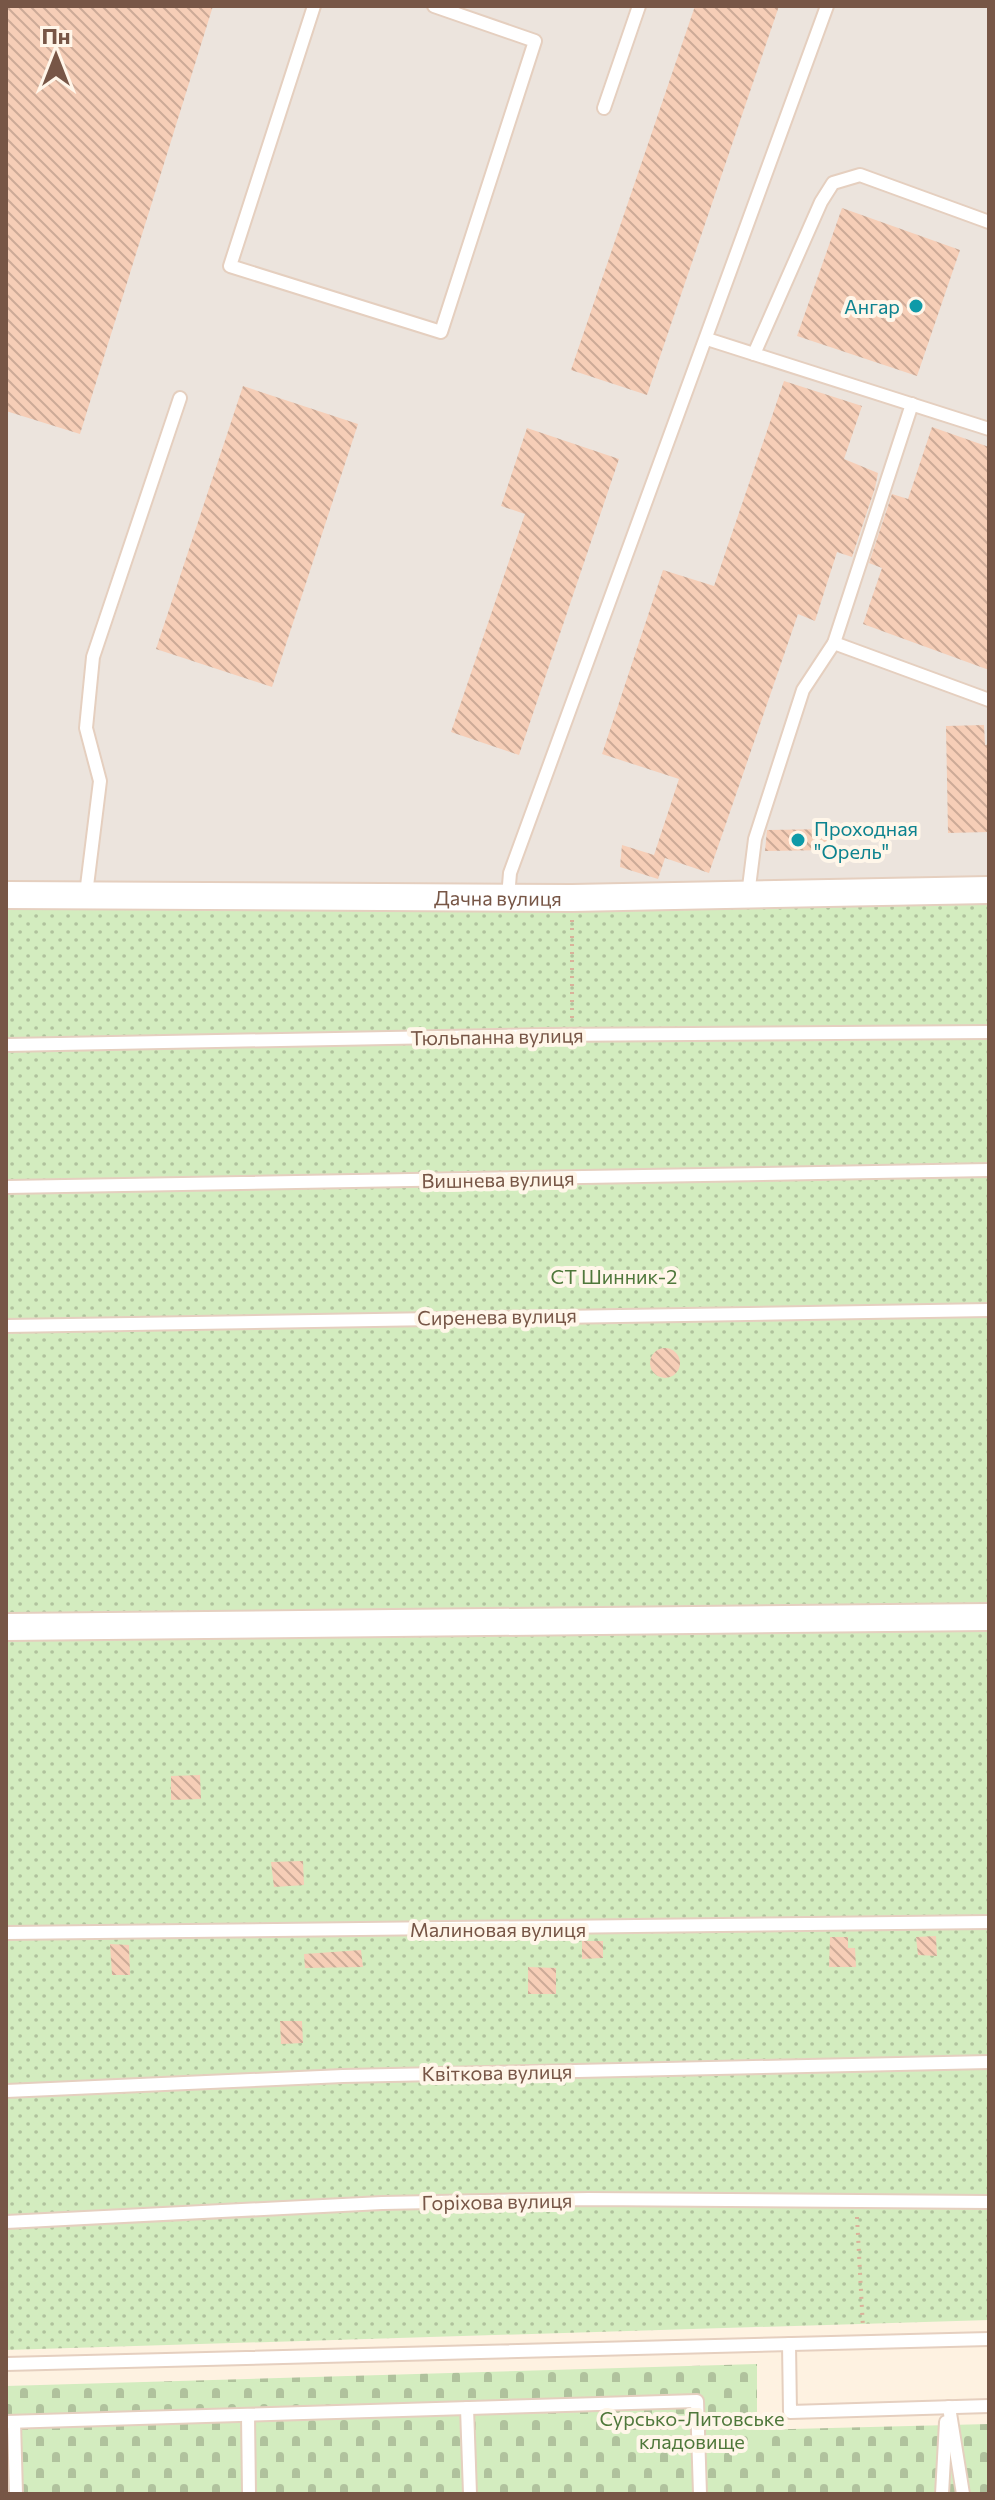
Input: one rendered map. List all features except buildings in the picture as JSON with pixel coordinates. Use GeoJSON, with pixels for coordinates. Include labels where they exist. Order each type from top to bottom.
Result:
{"type":"FeatureCollection","features":[{"type":"Feature","properties":{"kind":"street","name":"Дачна вулиця"},"geometry":{"type":"LineString","coordinates":[[6,895],[572,898],[989,890]]}},
{"type":"Feature","properties":{"kind":"street"},"geometry":{"type":"LineString","coordinates":[[6,1627],[989,1617]]}},
{"type":"Feature","properties":{"kind":"lane"},"geometry":{"type":"LineString","coordinates":[[314,6],[230,266],[441,332],[535,41],[434,6]]}},
{"type":"Feature","properties":{"kind":"lane"},"geometry":{"type":"LineString","coordinates":[[604,108],[639,6]]}},
{"type":"Feature","properties":{"kind":"lane"},"geometry":{"type":"LineString","coordinates":[[508,897],[510,873],[827,6]]}},
{"type":"Feature","properties":{"kind":"lane"},"geometry":{"type":"LineString","coordinates":[[754,354],[821,202],[833,183],[860,175],[989,222]]}},
{"type":"Feature","properties":{"kind":"lane"},"geometry":{"type":"LineString","coordinates":[[707,339],[989,429]]}},
{"type":"Feature","properties":{"kind":"lane"},"geometry":{"type":"LineString","coordinates":[[86,894],[100,781],[86,728],[93,657],[180,398]]}},
{"type":"Feature","properties":{"kind":"lane"},"geometry":{"type":"LineString","coordinates":[[748,895],[755,839],[803,690],[834,643],[912,404]]}},
{"type":"Feature","properties":{"kind":"lane"},"geometry":{"type":"LineString","coordinates":[[834,643],[989,700]]}},
{"type":"Feature","properties":{"kind":"lane","name":"Тюльпанна вулиця"},"geometry":{"type":"LineString","coordinates":[[6,1045],[572,1035],[989,1032]]}},
{"type":"Feature","properties":{"kind":"lane","name":"Вишнева вулиця"},"geometry":{"type":"LineString","coordinates":[[6,1187],[989,1170]]}},
{"type":"Feature","properties":{"kind":"lane","name":"Сиренева вулиця"},"geometry":{"type":"LineString","coordinates":[[6,1326],[989,1310]]}},
{"type":"Feature","properties":{"kind":"lane","name":"Малиновая вулиця"},"geometry":{"type":"LineString","coordinates":[[6,1933],[989,1922]]}},
{"type":"Feature","properties":{"kind":"lane","name":"Квіткова вулиця"},"geometry":{"type":"LineString","coordinates":[[6,2091],[343,2076],[989,2062]]}},
{"type":"Feature","properties":{"kind":"lane","name":"Горіхова вулиця"},"geometry":{"type":"LineString","coordinates":[[6,2222],[382,2203],[588,2199],[989,2202]]}},
{"type":"Feature","properties":{"kind":"lane"},"geometry":{"type":"LineString","coordinates":[[6,2364],[989,2339]]}},
{"type":"Feature","properties":{"kind":"lane"},"geometry":{"type":"LineString","coordinates":[[789,2344],[790,2412],[989,2406]]}},
{"type":"Feature","properties":{"kind":"lane"},"geometry":{"type":"LineString","coordinates":[[16,2494],[10,2422],[697,2401],[700,2494]]}},
{"type":"Feature","properties":{"kind":"lane"},"geometry":{"type":"LineString","coordinates":[[942,2494],[949,2407]]}},
{"type":"Feature","properties":{"kind":"lane"},"geometry":{"type":"LineString","coordinates":[[949,2407],[963,2494]]}},
{"type":"Feature","properties":{"kind":"lane"},"geometry":{"type":"LineString","coordinates":[[467,2408],[470,2494]]}},
{"type":"Feature","properties":{"kind":"lane"},"geometry":{"type":"LineString","coordinates":[[248,2415],[249,2494]]}},
{"type":"Feature","properties":{"kind":"path"},"geometry":{"type":"LineString","coordinates":[[572,898],[572,1035]]}},
{"type":"Feature","properties":{"kind":"path"},"geometry":{"type":"LineString","coordinates":[[856,2203],[864,2342]]}},
{"type":"Feature","properties":{"kind":"shaded area"},"geometry":{"type":"Polygon","coordinates":[[[6,6],[989,6],[989,890],[6,906],[6,6]]]}},
{"type":"Feature","properties":{"kind":"green space","name":"СТ Шинник-2"},"geometry":{"type":"Polygon","coordinates":[[[989,896],[989,2320],[6,2350],[6,906],[989,896]]]}},
{"type":"Feature","properties":{"kind":"green space","name":"Сурсько-Литовське кладовище"},"geometry":{"type":"Polygon","coordinates":[[[757,2364],[757,2430],[989,2424],[989,2494],[6,2494],[6,2386],[757,2364]]]}},
{"type":"Feature","properties":{"kind":"place","name":"Ангар"},"geometry":{"type":"Point","coordinates":[916,306]}},
{"type":"Feature","properties":{"kind":"place","name":"Проходная \"Орель\""},"geometry":{"type":"Point","coordinates":[798,840]}}]}
